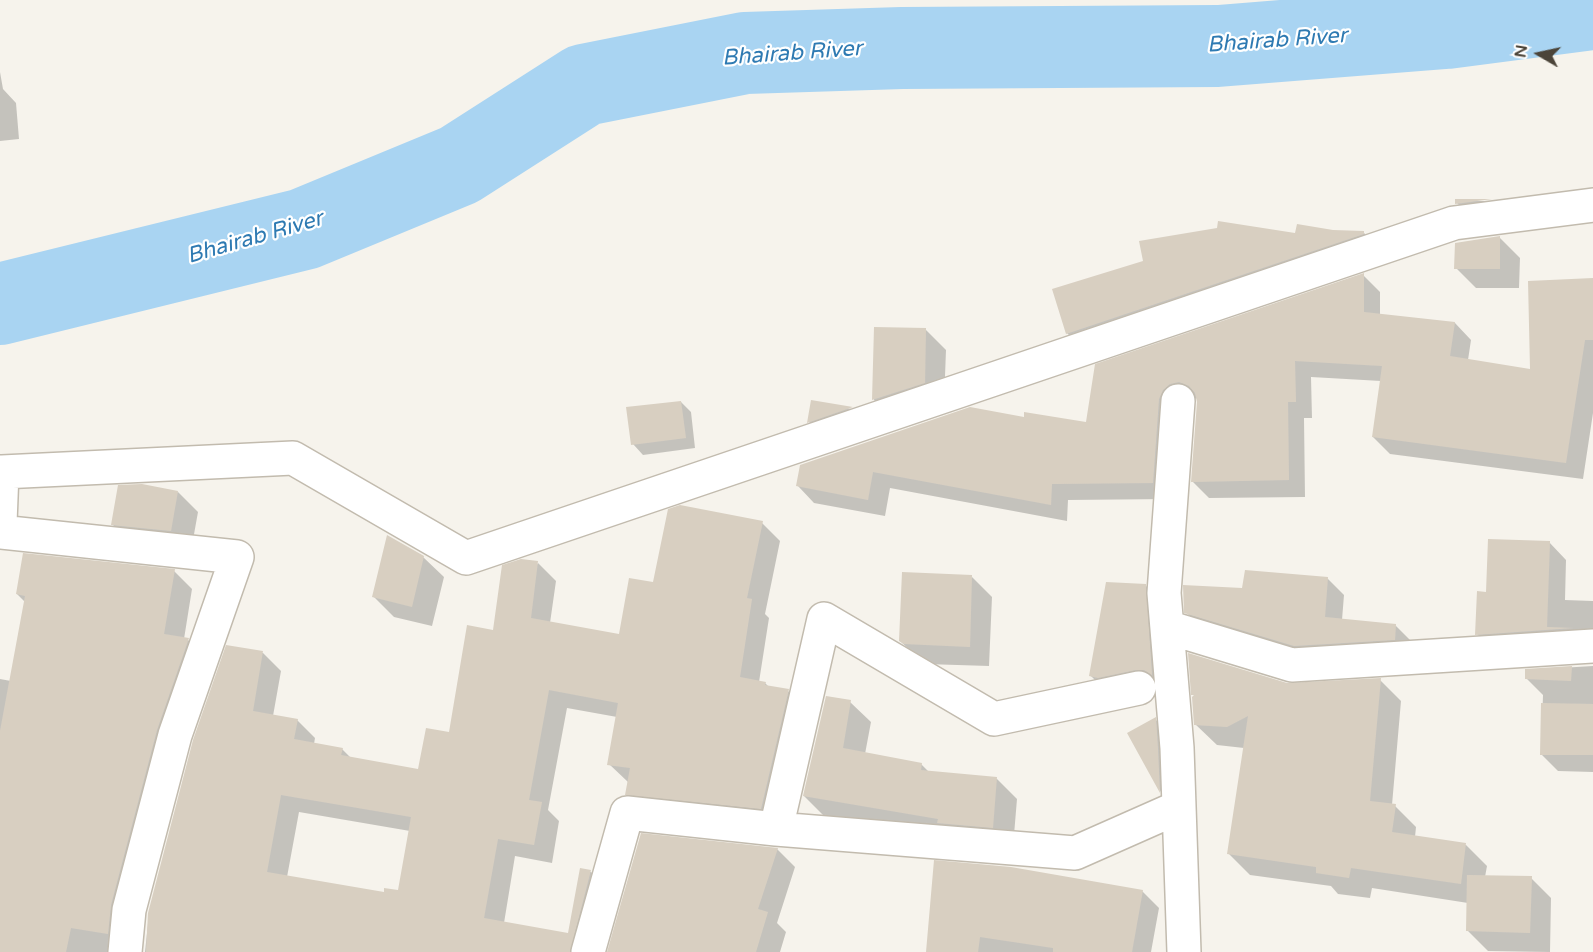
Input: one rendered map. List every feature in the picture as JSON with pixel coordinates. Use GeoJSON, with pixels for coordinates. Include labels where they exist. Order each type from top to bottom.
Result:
{"type":"FeatureCollection","features":[{"type":"Feature","properties":{"kind":"street"},"geometry":{"type":"LineString","coordinates":[[0,523],[2,472],[293,458],[466,558],[1454,223],[1593,205]]}},
{"type":"Feature","properties":{"kind":"street"},"geometry":{"type":"LineString","coordinates":[[1178,401],[1164,593],[1177,748],[1184,952]]}},
{"type":"Feature","properties":{"kind":"street"},"geometry":{"type":"LineString","coordinates":[[0,532],[237,558],[175,735],[129,910],[125,952]]}},
{"type":"Feature","properties":{"kind":"street"},"geometry":{"type":"LineString","coordinates":[[776,829],[824,619],[994,719],[1139,688]]}},
{"type":"Feature","properties":{"kind":"street"},"geometry":{"type":"LineString","coordinates":[[1167,627],[1292,665],[1593,646]]}},
{"type":"Feature","properties":{"kind":"street"},"geometry":{"type":"LineString","coordinates":[[588,952],[627,813],[776,829],[1075,853],[1179,807]]}},
{"type":"Feature","properties":{"kind":"building"},"geometry":{"type":"Polygon","coordinates":[[[1455,199],[1492,199],[1455,204],[1455,199]]]}},
{"type":"Feature","properties":{"kind":"building"},"geometry":{"type":"Polygon","coordinates":[[[1218,221],[1295,233],[1297,224],[1333,230],[1364,231],[1364,234],[1066,334],[1052,289],[1143,261],[1139,241],[1217,228],[1218,221]]]}},
{"type":"Feature","properties":{"kind":"building"},"geometry":{"type":"Polygon","coordinates":[[[1500,236],[1500,269],[1454,269],[1455,243],[1500,236]]]}},
{"type":"Feature","properties":{"kind":"building"},"geometry":{"type":"Polygon","coordinates":[[[1364,273],[1364,312],[1455,322],[1450,356],[1530,369],[1528,281],[1593,278],[1593,340],[1585,340],[1566,463],[1372,437],[1382,366],[1295,361],[1296,402],[1288,402],[1289,480],[1191,482],[1197,402],[1195,393],[1189,386],[1179,382],[1170,384],[1163,390],[1159,399],[1153,483],[1052,484],[1051,505],[873,472],[868,500],[796,486],[800,465],[970,407],[1024,417],[1024,412],[1086,422],[1095,364],[1364,273]]]}},
{"type":"Feature","properties":{"kind":"building"},"geometry":{"type":"Polygon","coordinates":[[[874,327],[926,328],[925,383],[872,400],[874,327]]]}},
{"type":"Feature","properties":{"kind":"building"},"geometry":{"type":"Polygon","coordinates":[[[811,400],[853,407],[807,423],[811,400]]]}},
{"type":"Feature","properties":{"kind":"building"},"geometry":{"type":"Polygon","coordinates":[[[681,401],[686,438],[631,445],[626,407],[681,401]]]}},
{"type":"Feature","properties":{"kind":"building"},"geometry":{"type":"Polygon","coordinates":[[[142,484],[178,491],[171,531],[111,525],[118,485],[142,484]]]}},
{"type":"Feature","properties":{"kind":"building"},"geometry":{"type":"Polygon","coordinates":[[[680,505],[763,521],[747,598],[752,599],[740,677],[766,682],[765,685],[789,689],[761,809],[625,795],[630,768],[607,765],[618,703],[549,690],[529,800],[542,802],[534,845],[498,839],[484,918],[568,933],[580,868],[591,870],[570,952],[146,952],[148,913],[193,740],[226,645],[263,651],[253,711],[298,719],[294,739],[343,748],[341,755],[418,769],[426,728],[449,732],[467,625],[493,630],[502,565],[521,559],[538,561],[531,618],[619,634],[629,578],[653,582],[668,509],[680,505]],[[281,795],[267,872],[384,892],[384,888],[398,890],[411,817],[281,795]]]}},
{"type":"Feature","properties":{"kind":"building"},"geometry":{"type":"Polygon","coordinates":[[[387,535],[424,556],[412,607],[372,597],[387,535]]]}},
{"type":"Feature","properties":{"kind":"building"},"geometry":{"type":"Polygon","coordinates":[[[1488,539],[1550,541],[1547,627],[1573,628],[1475,635],[1477,591],[1486,592],[1488,539]]]}},
{"type":"Feature","properties":{"kind":"building"},"geometry":{"type":"Polygon","coordinates":[[[23,553],[175,569],[164,634],[189,638],[157,730],[111,905],[108,934],[71,928],[66,952],[0,952],[0,731],[25,596],[16,594],[23,553]]]}},
{"type":"Feature","properties":{"kind":"building"},"geometry":{"type":"Polygon","coordinates":[[[1245,570],[1328,577],[1325,617],[1396,624],[1395,640],[1294,646],[1184,613],[1183,585],[1242,588],[1245,570]]]}},
{"type":"Feature","properties":{"kind":"building"},"geometry":{"type":"Polygon","coordinates":[[[902,572],[972,575],[970,647],[904,644],[899,641],[902,572]]]}},
{"type":"Feature","properties":{"kind":"building"},"geometry":{"type":"Polygon","coordinates":[[[1106,582],[1146,584],[1152,675],[1144,670],[1136,670],[1098,678],[1089,676],[1106,582]]]}},
{"type":"Feature","properties":{"kind":"building"},"geometry":{"type":"Polygon","coordinates":[[[1188,653],[1287,683],[1381,678],[1370,801],[1396,804],[1392,832],[1466,843],[1461,884],[1351,868],[1349,878],[1316,873],[1316,867],[1227,854],[1248,716],[1227,727],[1194,725],[1192,697],[1194,695],[1191,695],[1188,653]]]}},
{"type":"Feature","properties":{"kind":"building"},"geometry":{"type":"Polygon","coordinates":[[[1572,666],[1571,681],[1525,679],[1525,669],[1572,666]]]}},
{"type":"Feature","properties":{"kind":"building"},"geometry":{"type":"Polygon","coordinates":[[[826,696],[851,700],[843,748],[922,763],[921,770],[997,777],[993,828],[937,823],[938,819],[803,796],[826,696]]]}},
{"type":"Feature","properties":{"kind":"building"},"geometry":{"type":"Polygon","coordinates":[[[1541,703],[1593,704],[1593,755],[1540,755],[1541,703]]]}},
{"type":"Feature","properties":{"kind":"building"},"geometry":{"type":"Polygon","coordinates":[[[1156,717],[1158,749],[1160,793],[1127,733],[1156,717]]]}},
{"type":"Feature","properties":{"kind":"building"},"geometry":{"type":"Polygon","coordinates":[[[641,833],[778,848],[758,909],[768,912],[756,952],[607,952],[641,833]]]}},
{"type":"Feature","properties":{"kind":"building"},"geometry":{"type":"Polygon","coordinates":[[[934,860],[1011,867],[1143,890],[1132,952],[1053,952],[1053,948],[980,937],[978,952],[926,952],[934,860]]]}},
{"type":"Feature","properties":{"kind":"building"},"geometry":{"type":"Polygon","coordinates":[[[1467,875],[1532,876],[1530,933],[1466,931],[1467,875]]]}},
{"type":"Feature","properties":{"kind":"waterway","name":"Bhairab River"},"geometry":{"type":"LineString","coordinates":[[0,304],[304,229],[459,165],[584,85],[745,53],[902,48],[1218,46],[1446,28],[1593,9]]}}]}
